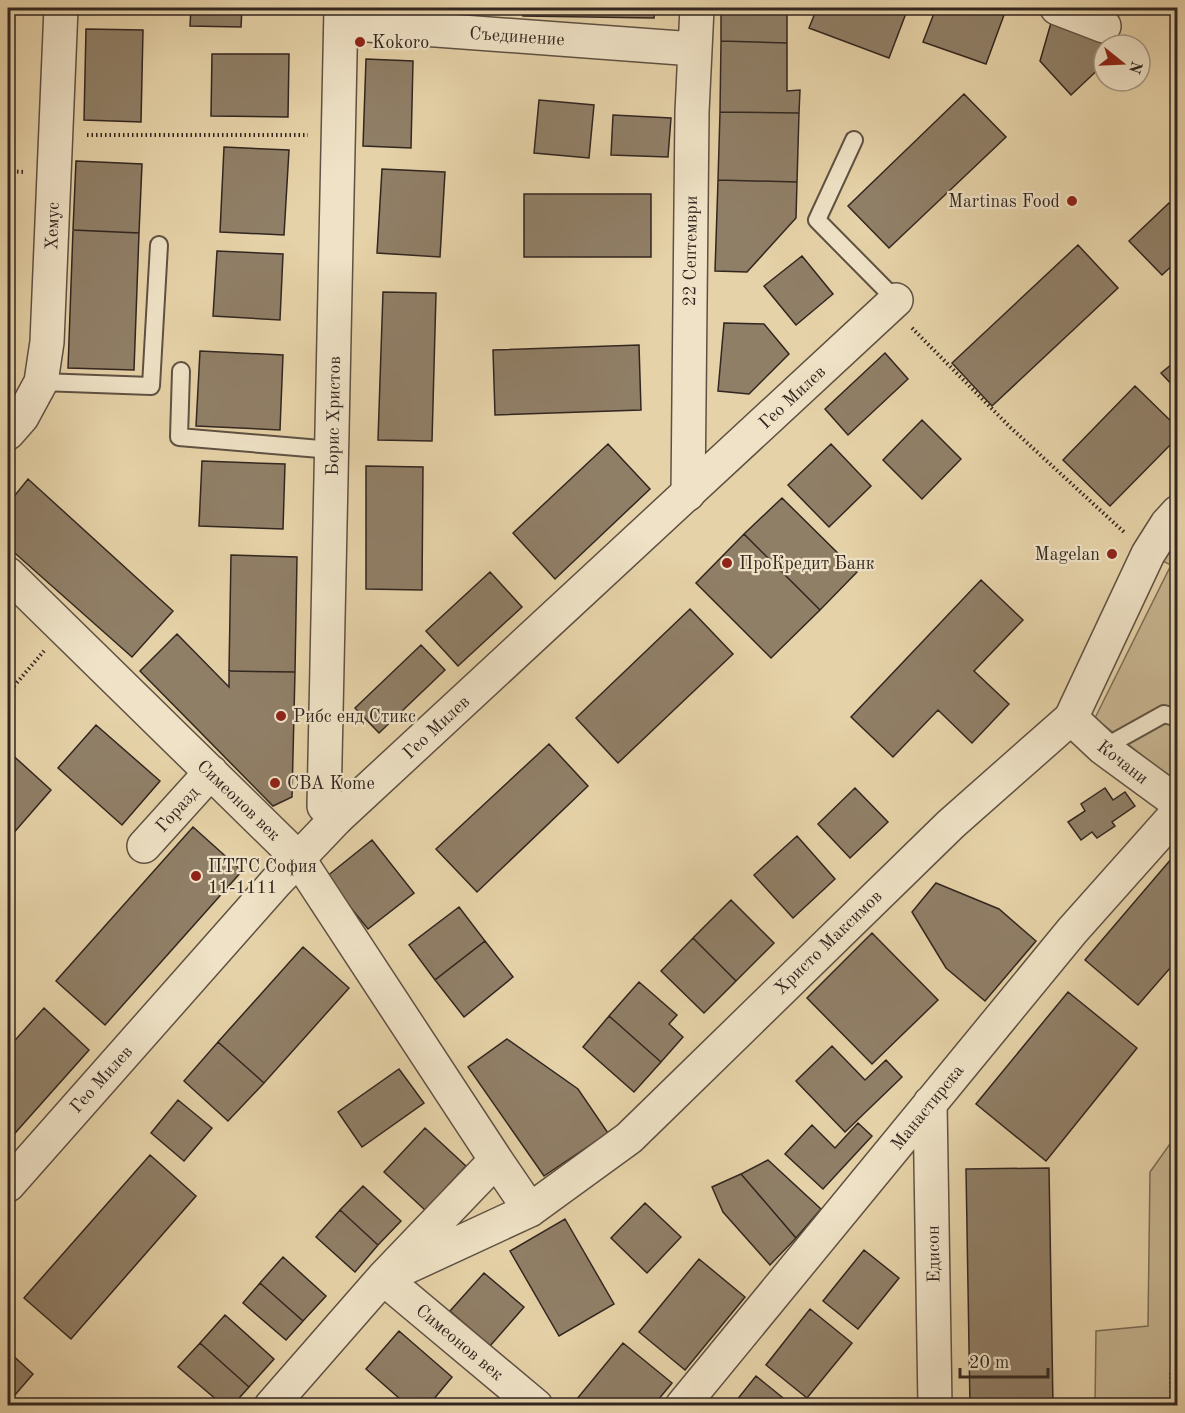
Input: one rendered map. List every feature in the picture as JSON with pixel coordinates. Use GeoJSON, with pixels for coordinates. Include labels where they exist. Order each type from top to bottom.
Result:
{"type":"FeatureCollection","features":[{"type":"Feature","properties":{"kind":"street","name":"Хемус"},"geometry":{"type":"LineString","coordinates":[[8,433],[22,417],[41,382],[47,342],[61,8]]}},
{"type":"Feature","properties":{"kind":"street","name":"22 Септември"},"geometry":{"type":"LineString","coordinates":[[688,494],[692,112],[697,8]]}},
{"type":"Feature","properties":{"kind":"street"},"geometry":{"type":"LineString","coordinates":[[1057,8],[1104,26]]}},
{"type":"Feature","properties":{"kind":"street","name":"Съединение"},"geometry":{"type":"LineString","coordinates":[[341,15],[694,49]]}},
{"type":"Feature","properties":{"kind":"street","name":"Борис Христов"},"geometry":{"type":"LineString","coordinates":[[336,819],[324,806],[341,15]]}},
{"type":"Feature","properties":{"kind":"street","name":"Гео Милев"},"geometry":{"type":"LineString","coordinates":[[8,1185],[298,858],[336,819],[688,494],[900,311]]}},
{"type":"Feature","properties":{"kind":"street","name":"Христо Максимов"},"geometry":{"type":"LineString","coordinates":[[383,1278],[530,1210],[629,1138],[951,824],[1071,718],[1148,554],[1167,524],[1178,512]]}},
{"type":"Feature","properties":{"kind":"street","name":"Симеонов век"},"geometry":{"type":"LineString","coordinates":[[8,574],[298,858],[530,1210]]}},
{"type":"Feature","properties":{"kind":"street","name":"Кочани"},"geometry":{"type":"LineString","coordinates":[[1071,718],[1103,748],[1178,803]]}},
{"type":"Feature","properties":{"kind":"street","name":"Горазд"},"geometry":{"type":"LineString","coordinates":[[144,846],[210,772]]}},
{"type":"Feature","properties":{"kind":"street","name":"Манастирска"},"geometry":{"type":"LineString","coordinates":[[682,1406],[1072,931],[1178,812]]}},
{"type":"Feature","properties":{"kind":"street","name":"Едисон"},"geometry":{"type":"LineString","coordinates":[[930,1103],[935,1406]]}},
{"type":"Feature","properties":{"kind":"street","name":"Христо Максимов"},"geometry":{"type":"LineString","coordinates":[[271,1406],[383,1278],[496,1160]]}},
{"type":"Feature","properties":{"kind":"street","name":"Симеонов век"},"geometry":{"type":"LineString","coordinates":[[383,1278],[536,1406]]}},
{"type":"Feature","properties":{"kind":"lane"},"geometry":{"type":"LineString","coordinates":[[854,140],[818,220],[900,311]]}},
{"type":"Feature","properties":{"kind":"lane"},"geometry":{"type":"LineString","coordinates":[[41,382],[151,386],[159,244]]}},
{"type":"Feature","properties":{"kind":"lane"},"geometry":{"type":"LineString","coordinates":[[181,370],[179,436],[332,450]]}},
{"type":"Feature","properties":{"kind":"lane"},"geometry":{"type":"LineString","coordinates":[[1103,748],[1164,714],[1178,718]]}},
{"type":"Feature","properties":{"kind":"path"},"geometry":{"type":"LineString","coordinates":[[56,135],[339,135]]}},
{"type":"Feature","properties":{"kind":"path"},"geometry":{"type":"LineString","coordinates":[[900,311],[1011,428],[1148,554]]}},
{"type":"Feature","properties":{"kind":"path"},"geometry":{"type":"LineString","coordinates":[[8,693],[63,628]]}},
{"type":"Feature","properties":{"kind":"path"},"geometry":{"type":"LineString","coordinates":[[1171,1406],[1171,1372],[1178,1346]]}},
{"type":"Feature","properties":{"kind":"shaded area"},"geometry":{"type":"Polygon","coordinates":[[[1177,512],[1177,783],[1095,718],[1171,565],[1148,554],[1177,512]]]}},
{"type":"Feature","properties":{"kind":"shaded area"},"geometry":{"type":"Polygon","coordinates":[[[1177,1134],[1177,1405],[1095,1405],[1096,1331],[1148,1326],[1150,1172],[1177,1134]]]}},
{"type":"Feature","properties":{"kind":"building"},"geometry":{"type":"Polygon","coordinates":[[[191,8],[242,8],[241,27],[190,26],[191,8]]]}},
{"type":"Feature","properties":{"kind":"building"},"geometry":{"type":"Polygon","coordinates":[[[364,8],[412,8],[412,16],[364,13],[364,8]]]}},
{"type":"Feature","properties":{"kind":"building"},"geometry":{"type":"Polygon","coordinates":[[[523,8],[655,8],[654,18],[523,16],[523,8]]]}},
{"type":"Feature","properties":{"kind":"building"},"geometry":{"type":"Polygon","coordinates":[[[721,8],[787,8],[787,43],[721,41],[721,8]]]}},
{"type":"Feature","properties":{"kind":"building"},"geometry":{"type":"Polygon","coordinates":[[[817,8],[908,8],[889,58],[809,28],[817,8]]]}},
{"type":"Feature","properties":{"kind":"building"},"geometry":{"type":"Polygon","coordinates":[[[936,8],[984,8],[1004,15],[986,64],[923,42],[936,8]]]}},
{"type":"Feature","properties":{"kind":"building"},"geometry":{"type":"Polygon","coordinates":[[[1053,16],[1103,30],[1103,33],[1092,33],[1092,75],[1071,95],[1040,61],[1053,16]]]}},
{"type":"Feature","properties":{"kind":"building"},"geometry":{"type":"Polygon","coordinates":[[[86,29],[143,30],[141,122],[84,120],[86,29]]]}},
{"type":"Feature","properties":{"kind":"building"},"geometry":{"type":"Polygon","coordinates":[[[721,41],[787,43],[787,91],[800,90],[799,113],[720,112],[721,41]]]}},
{"type":"Feature","properties":{"kind":"building"},"geometry":{"type":"Polygon","coordinates":[[[212,54],[289,54],[288,117],[211,116],[212,54]]]}},
{"type":"Feature","properties":{"kind":"building"},"geometry":{"type":"Polygon","coordinates":[[[366,59],[413,61],[411,148],[363,146],[366,59]]]}},
{"type":"Feature","properties":{"kind":"building"},"geometry":{"type":"Polygon","coordinates":[[[964,94],[1006,137],[889,248],[848,206],[964,94]]]}},
{"type":"Feature","properties":{"kind":"building"},"geometry":{"type":"Polygon","coordinates":[[[539,100],[594,105],[589,158],[534,153],[539,100]]]}},
{"type":"Feature","properties":{"kind":"building"},"geometry":{"type":"Polygon","coordinates":[[[720,112],[799,113],[797,182],[718,180],[720,112]]]}},
{"type":"Feature","properties":{"kind":"building"},"geometry":{"type":"Polygon","coordinates":[[[613,115],[671,118],[668,157],[611,155],[613,115]]]}},
{"type":"Feature","properties":{"kind":"building"},"geometry":{"type":"Polygon","coordinates":[[[224,147],[289,150],[284,235],[220,232],[224,147]]]}},
{"type":"Feature","properties":{"kind":"building"},"geometry":{"type":"Polygon","coordinates":[[[76,161],[142,164],[139,233],[73,230],[76,161]]]}},
{"type":"Feature","properties":{"kind":"building"},"geometry":{"type":"Polygon","coordinates":[[[382,169],[445,172],[440,257],[377,253],[382,169]]]}},
{"type":"Feature","properties":{"kind":"building"},"geometry":{"type":"Polygon","coordinates":[[[718,180],[797,182],[796,218],[747,272],[715,271],[718,180]]]}},
{"type":"Feature","properties":{"kind":"building"},"geometry":{"type":"Polygon","coordinates":[[[524,194],[651,194],[651,257],[524,257],[524,194]]]}},
{"type":"Feature","properties":{"kind":"building"},"geometry":{"type":"Polygon","coordinates":[[[1169,203],[1178,211],[1178,260],[1162,275],[1129,241],[1169,203]]]}},
{"type":"Feature","properties":{"kind":"building"},"geometry":{"type":"Polygon","coordinates":[[[73,230],[139,233],[134,370],[68,368],[73,230]]]}},
{"type":"Feature","properties":{"kind":"building"},"geometry":{"type":"Polygon","coordinates":[[[1078,245],[1118,288],[992,406],[952,363],[1078,245]]]}},
{"type":"Feature","properties":{"kind":"building"},"geometry":{"type":"Polygon","coordinates":[[[217,251],[283,254],[280,320],[213,316],[217,251]]]}},
{"type":"Feature","properties":{"kind":"building"},"geometry":{"type":"Polygon","coordinates":[[[802,256],[833,294],[796,325],[764,286],[802,256]]]}},
{"type":"Feature","properties":{"kind":"building"},"geometry":{"type":"Polygon","coordinates":[[[383,292],[436,293],[432,441],[378,440],[383,292]]]}},
{"type":"Feature","properties":{"kind":"building"},"geometry":{"type":"Polygon","coordinates":[[[724,323],[764,324],[789,354],[749,394],[718,391],[724,323]]]}},
{"type":"Feature","properties":{"kind":"building"},"geometry":{"type":"Polygon","coordinates":[[[639,345],[641,410],[495,415],[493,350],[639,345]]]}},
{"type":"Feature","properties":{"kind":"building"},"geometry":{"type":"Polygon","coordinates":[[[200,351],[283,355],[280,430],[196,426],[200,351]]]}},
{"type":"Feature","properties":{"kind":"building"},"geometry":{"type":"Polygon","coordinates":[[[885,353],[908,379],[848,435],[825,409],[885,353]]]}},
{"type":"Feature","properties":{"kind":"building"},"geometry":{"type":"Polygon","coordinates":[[[1178,359],[1178,391],[1161,373],[1178,359]]]}},
{"type":"Feature","properties":{"kind":"building"},"geometry":{"type":"Polygon","coordinates":[[[1135,386],[1178,428],[1178,437],[1110,506],[1063,460],[1135,386]]]}},
{"type":"Feature","properties":{"kind":"building"},"geometry":{"type":"Polygon","coordinates":[[[922,420],[961,459],[922,499],[883,460],[922,420]]]}},
{"type":"Feature","properties":{"kind":"building"},"geometry":{"type":"Polygon","coordinates":[[[608,444],[650,489],[555,579],[513,533],[608,444]]]}},
{"type":"Feature","properties":{"kind":"building"},"geometry":{"type":"Polygon","coordinates":[[[831,444],[871,486],[829,527],[788,485],[831,444]]]}},
{"type":"Feature","properties":{"kind":"building"},"geometry":{"type":"Polygon","coordinates":[[[202,461],[285,464],[283,529],[199,526],[202,461]]]}},
{"type":"Feature","properties":{"kind":"building"},"geometry":{"type":"Polygon","coordinates":[[[366,466],[423,467],[422,590],[366,589],[366,466]]]}},
{"type":"Feature","properties":{"kind":"building"},"geometry":{"type":"Polygon","coordinates":[[[28,479],[173,611],[132,657],[8,547],[8,504],[28,479]]]}},
{"type":"Feature","properties":{"kind":"building"},"geometry":{"type":"Polygon","coordinates":[[[782,498],[857,572],[820,610],[744,534],[782,498]]]}},
{"type":"Feature","properties":{"kind":"building"},"geometry":{"type":"Polygon","coordinates":[[[744,534],[820,610],[771,658],[696,583],[744,534]]]}},
{"type":"Feature","properties":{"kind":"building"},"geometry":{"type":"Polygon","coordinates":[[[231,555],[297,557],[295,672],[229,671],[231,555]]]}},
{"type":"Feature","properties":{"kind":"building"},"geometry":{"type":"Polygon","coordinates":[[[490,572],[522,607],[458,666],[426,631],[490,572]]]}},
{"type":"Feature","properties":{"kind":"building"},"geometry":{"type":"Polygon","coordinates":[[[981,580],[1023,620],[974,671],[1009,704],[972,743],[938,710],[893,757],[851,717],[981,580]]]}},
{"type":"Feature","properties":{"kind":"building"},"geometry":{"type":"Polygon","coordinates":[[[690,609],[733,654],[618,763],[576,718],[690,609]]]}},
{"type":"Feature","properties":{"kind":"building"},"geometry":{"type":"Polygon","coordinates":[[[177,634],[229,687],[229,671],[295,672],[292,797],[273,806],[140,671],[177,634]]]}},
{"type":"Feature","properties":{"kind":"building"},"geometry":{"type":"Polygon","coordinates":[[[421,645],[445,670],[379,733],[355,708],[421,645]]]}},
{"type":"Feature","properties":{"kind":"building"},"geometry":{"type":"Polygon","coordinates":[[[96,725],[160,781],[122,825],[58,768],[96,725]]]}},
{"type":"Feature","properties":{"kind":"building"},"geometry":{"type":"Polygon","coordinates":[[[549,744],[588,786],[477,892],[436,849],[549,744]]]}},
{"type":"Feature","properties":{"kind":"building"},"geometry":{"type":"Polygon","coordinates":[[[8,751],[51,790],[11,836],[8,833],[8,751]]]}},
{"type":"Feature","properties":{"kind":"building"},"geometry":{"type":"Polygon","coordinates":[[[855,788],[888,822],[850,858],[818,824],[855,788]]]}},
{"type":"Feature","properties":{"kind":"building"},"geometry":{"type":"Polygon","coordinates":[[[1105,788],[1113,800],[1125,792],[1135,806],[1112,822],[1115,826],[1097,838],[1092,832],[1081,840],[1068,822],[1085,811],[1081,804],[1105,788]]]}},
{"type":"Feature","properties":{"kind":"building"},"geometry":{"type":"Polygon","coordinates":[[[193,827],[242,871],[105,1025],[56,981],[193,827]]]}},
{"type":"Feature","properties":{"kind":"building"},"geometry":{"type":"Polygon","coordinates":[[[797,836],[835,879],[793,918],[754,875],[797,836]]]}},
{"type":"Feature","properties":{"kind":"building"},"geometry":{"type":"Polygon","coordinates":[[[372,840],[414,893],[368,929],[326,877],[372,840]]]}},
{"type":"Feature","properties":{"kind":"building"},"geometry":{"type":"Polygon","coordinates":[[[1172,858],[1178,863],[1178,959],[1138,1005],[1085,960],[1172,858]]]}},
{"type":"Feature","properties":{"kind":"building"},"geometry":{"type":"Polygon","coordinates":[[[936,883],[999,909],[1036,941],[985,1001],[946,968],[912,912],[936,883]]]}},
{"type":"Feature","properties":{"kind":"building"},"geometry":{"type":"Polygon","coordinates":[[[731,900],[774,943],[736,981],[693,938],[731,900]]]}},
{"type":"Feature","properties":{"kind":"building"},"geometry":{"type":"Polygon","coordinates":[[[459,907],[485,941],[435,980],[409,945],[459,907]]]}},
{"type":"Feature","properties":{"kind":"building"},"geometry":{"type":"Polygon","coordinates":[[[872,933],[938,1000],[872,1064],[807,998],[872,933]]]}},
{"type":"Feature","properties":{"kind":"building"},"geometry":{"type":"Polygon","coordinates":[[[693,938],[736,981],[704,1013],[661,971],[693,938]]]}},
{"type":"Feature","properties":{"kind":"building"},"geometry":{"type":"Polygon","coordinates":[[[485,941],[513,977],[464,1017],[435,980],[485,941]]]}},
{"type":"Feature","properties":{"kind":"building"},"geometry":{"type":"Polygon","coordinates":[[[303,947],[349,988],[264,1083],[218,1042],[303,947]]]}},
{"type":"Feature","properties":{"kind":"building"},"geometry":{"type":"Polygon","coordinates":[[[639,982],[677,1015],[669,1024],[683,1037],[661,1062],[609,1016],[639,982]]]}},
{"type":"Feature","properties":{"kind":"building"},"geometry":{"type":"Polygon","coordinates":[[[1068,992],[1137,1048],[1046,1161],[976,1104],[1068,992]]]}},
{"type":"Feature","properties":{"kind":"building"},"geometry":{"type":"Polygon","coordinates":[[[44,1008],[89,1050],[8,1141],[8,1048],[44,1008]]]}},
{"type":"Feature","properties":{"kind":"building"},"geometry":{"type":"Polygon","coordinates":[[[609,1016],[661,1062],[634,1092],[583,1047],[609,1016]]]}},
{"type":"Feature","properties":{"kind":"building"},"geometry":{"type":"Polygon","coordinates":[[[507,1039],[578,1089],[608,1133],[544,1176],[468,1067],[507,1039]]]}},
{"type":"Feature","properties":{"kind":"building"},"geometry":{"type":"Polygon","coordinates":[[[218,1042],[264,1083],[228,1121],[184,1081],[218,1042]]]}},
{"type":"Feature","properties":{"kind":"building"},"geometry":{"type":"Polygon","coordinates":[[[832,1046],[865,1080],[886,1060],[902,1077],[845,1132],[796,1081],[832,1046]]]}},
{"type":"Feature","properties":{"kind":"building"},"geometry":{"type":"Polygon","coordinates":[[[399,1069],[424,1103],[362,1147],[338,1112],[399,1069]]]}},
{"type":"Feature","properties":{"kind":"building"},"geometry":{"type":"Polygon","coordinates":[[[178,1100],[212,1128],[184,1161],[151,1133],[178,1100]]]}},
{"type":"Feature","properties":{"kind":"building"},"geometry":{"type":"Polygon","coordinates":[[[858,1123],[872,1136],[823,1189],[785,1154],[812,1125],[835,1148],[858,1123]]]}},
{"type":"Feature","properties":{"kind":"building"},"geometry":{"type":"Polygon","coordinates":[[[425,1128],[466,1166],[425,1210],[384,1172],[425,1128]]]}},
{"type":"Feature","properties":{"kind":"building"},"geometry":{"type":"Polygon","coordinates":[[[150,1155],[196,1196],[71,1339],[24,1298],[150,1155]]]}},
{"type":"Feature","properties":{"kind":"building"},"geometry":{"type":"Polygon","coordinates":[[[768,1160],[821,1209],[796,1238],[741,1174],[768,1160]]]}},
{"type":"Feature","properties":{"kind":"building"},"geometry":{"type":"Polygon","coordinates":[[[1049,1168],[1053,1406],[970,1406],[966,1169],[1049,1168]]]}},
{"type":"Feature","properties":{"kind":"building"},"geometry":{"type":"Polygon","coordinates":[[[741,1174],[796,1238],[770,1265],[723,1212],[712,1187],[741,1174]]]}},
{"type":"Feature","properties":{"kind":"building"},"geometry":{"type":"Polygon","coordinates":[[[363,1186],[401,1221],[378,1245],[340,1210],[363,1186]]]}},
{"type":"Feature","properties":{"kind":"building"},"geometry":{"type":"Polygon","coordinates":[[[645,1203],[681,1237],[647,1273],[611,1238],[645,1203]]]}},
{"type":"Feature","properties":{"kind":"building"},"geometry":{"type":"Polygon","coordinates":[[[340,1210],[378,1245],[355,1272],[316,1237],[340,1210]]]}},
{"type":"Feature","properties":{"kind":"building"},"geometry":{"type":"Polygon","coordinates":[[[565,1219],[614,1304],[559,1336],[510,1251],[565,1219]]]}},
{"type":"Feature","properties":{"kind":"building"},"geometry":{"type":"Polygon","coordinates":[[[864,1250],[899,1278],[858,1329],[823,1301],[864,1250]]]}},
{"type":"Feature","properties":{"kind":"building"},"geometry":{"type":"Polygon","coordinates":[[[283,1257],[326,1296],[303,1321],[260,1283],[283,1257]]]}},
{"type":"Feature","properties":{"kind":"building"},"geometry":{"type":"Polygon","coordinates":[[[699,1259],[745,1297],[685,1370],[639,1332],[699,1259]]]}},
{"type":"Feature","properties":{"kind":"building"},"geometry":{"type":"Polygon","coordinates":[[[484,1273],[524,1307],[490,1346],[450,1311],[484,1273]]]}},
{"type":"Feature","properties":{"kind":"building"},"geometry":{"type":"Polygon","coordinates":[[[260,1283],[303,1321],[286,1340],[243,1303],[260,1283]]]}},
{"type":"Feature","properties":{"kind":"building"},"geometry":{"type":"Polygon","coordinates":[[[810,1309],[852,1343],[807,1398],[766,1365],[810,1309]]]}},
{"type":"Feature","properties":{"kind":"building"},"geometry":{"type":"Polygon","coordinates":[[[225,1315],[274,1359],[249,1387],[200,1343],[225,1315]]]}},
{"type":"Feature","properties":{"kind":"building"},"geometry":{"type":"Polygon","coordinates":[[[399,1331],[452,1377],[428,1406],[408,1406],[366,1369],[399,1331]]]}},
{"type":"Feature","properties":{"kind":"building"},"geometry":{"type":"Polygon","coordinates":[[[200,1343],[249,1387],[232,1406],[224,1406],[178,1367],[200,1343]]]}},
{"type":"Feature","properties":{"kind":"building"},"geometry":{"type":"Polygon","coordinates":[[[623,1343],[672,1383],[653,1406],[573,1406],[572,1405],[623,1343]]]}},
{"type":"Feature","properties":{"kind":"building"},"geometry":{"type":"Polygon","coordinates":[[[8,1351],[33,1374],[8,1403],[8,1351]]]}},
{"type":"Feature","properties":{"kind":"building"},"geometry":{"type":"Polygon","coordinates":[[[756,1376],[793,1406],[732,1406],[756,1376]]]}},
{"type":"Feature","properties":{"kind":"building"},"geometry":{"type":"Polygon","coordinates":[[[844,1400],[903,1400],[903,1406],[844,1406],[844,1400]]]}},
{"type":"Feature","properties":{"kind":"place","name":"Kokoro"},"geometry":{"type":"Point","coordinates":[360,42]}},
{"type":"Feature","properties":{"kind":"place","name":"Martinas Food"},"geometry":{"type":"Point","coordinates":[1072,201]}},
{"type":"Feature","properties":{"kind":"place","name":"Magelan"},"geometry":{"type":"Point","coordinates":[1112,554]}},
{"type":"Feature","properties":{"kind":"place","name":"ПроКредит Банк"},"geometry":{"type":"Point","coordinates":[727,563]}},
{"type":"Feature","properties":{"kind":"place","name":"Рибс енд Стикс"},"geometry":{"type":"Point","coordinates":[281,716]}},
{"type":"Feature","properties":{"kind":"place","name":"CBA Kome"},"geometry":{"type":"Point","coordinates":[275,783]}},
{"type":"Feature","properties":{"kind":"place","name":"ПТТС София 11-1111"},"geometry":{"type":"Point","coordinates":[196,876]}}]}
